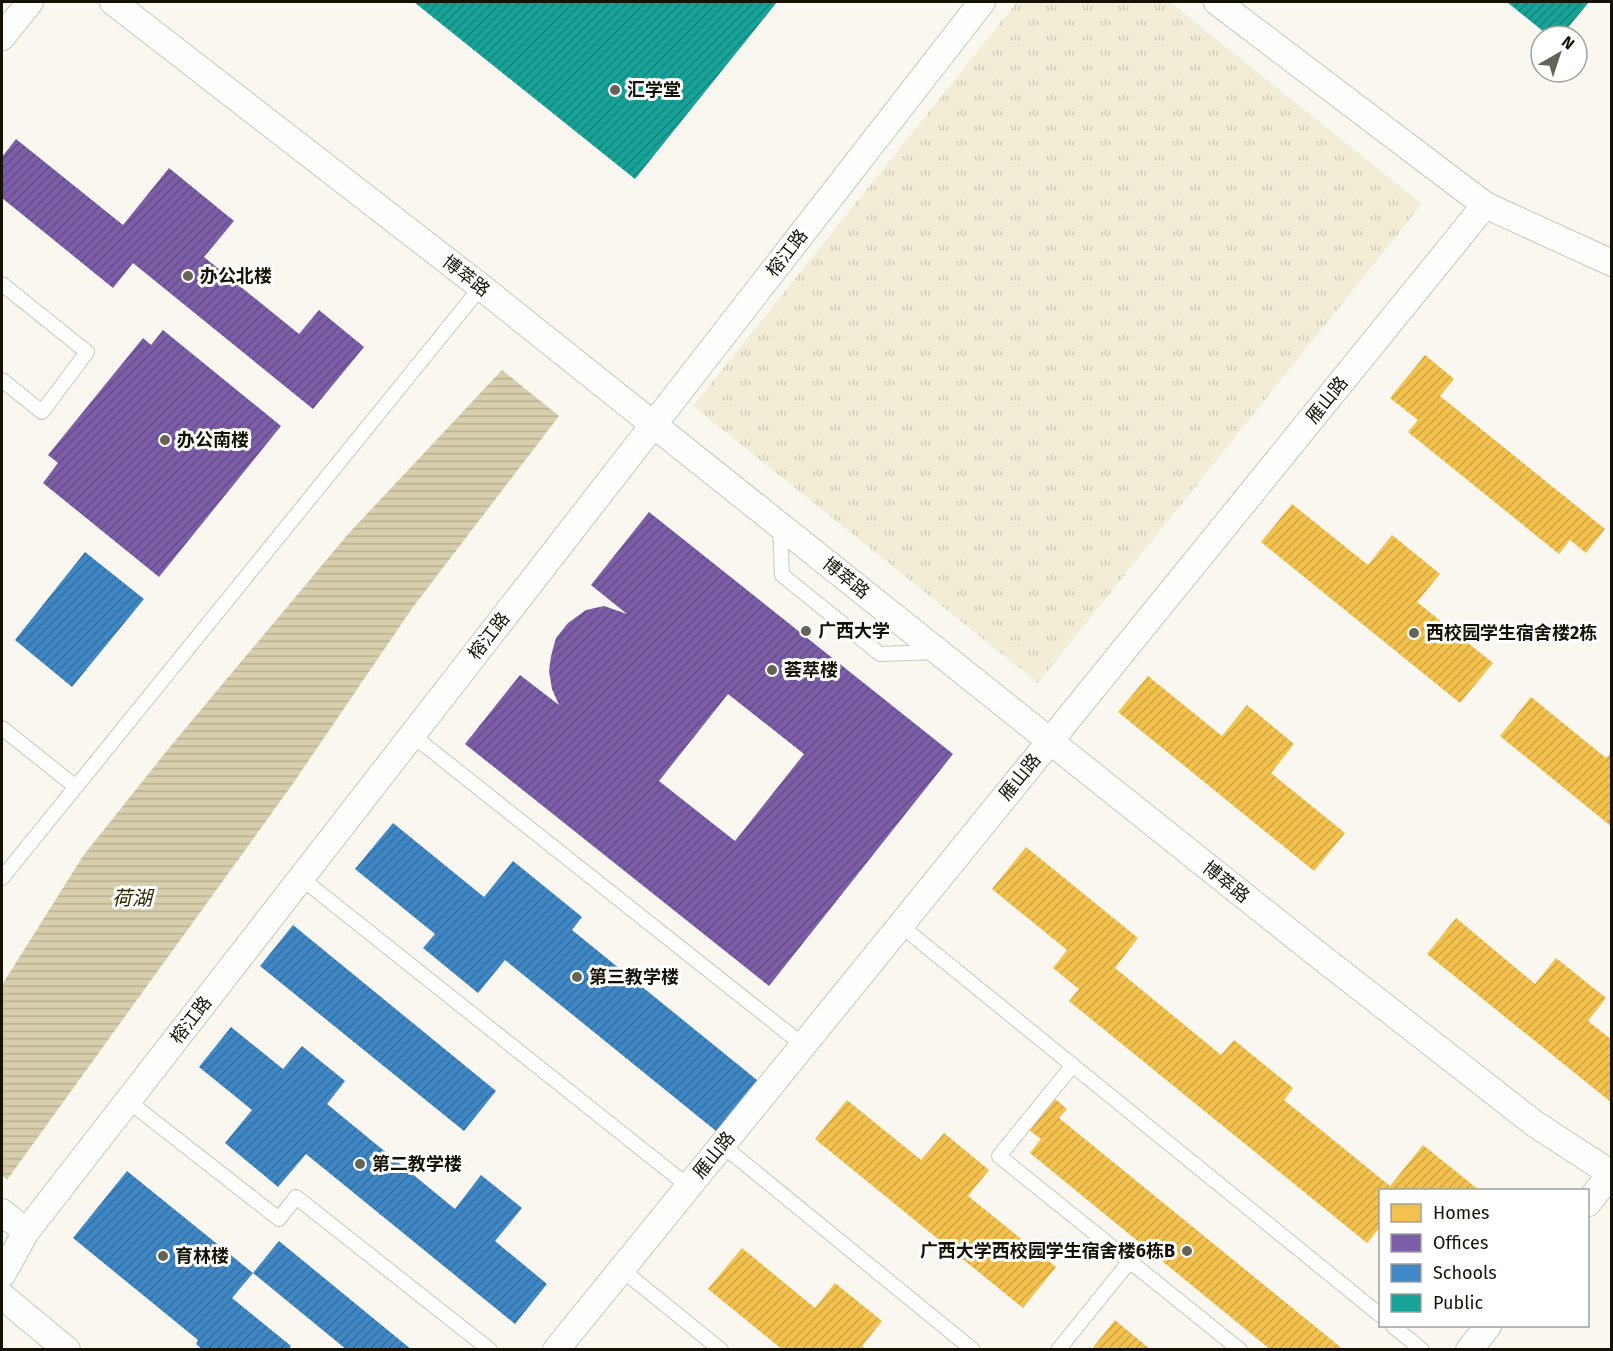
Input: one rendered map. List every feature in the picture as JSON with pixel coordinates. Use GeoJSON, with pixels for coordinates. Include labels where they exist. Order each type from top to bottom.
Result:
{"type":"FeatureCollection","features":[{"type":"Feature","properties":{"kind":"street"},"geometry":{"type":"LineString","coordinates":[[2,37],[30,2]]}},
{"type":"Feature","properties":{"kind":"street","name":"博萃路"},"geometry":{"type":"LineString","coordinates":[[113,2],[481,287],[1306,946],[1526,1117],[1611,1174]]}},
{"type":"Feature","properties":{"kind":"street","name":"榕江路"},"geometry":{"type":"LineString","coordinates":[[2,1275],[26,1232],[982,2]]}},
{"type":"Feature","properties":{"kind":"street"},"geometry":{"type":"LineString","coordinates":[[1217,2],[1485,205],[1611,263]]}},
{"type":"Feature","properties":{"kind":"street","name":"雁山路"},"geometry":{"type":"LineString","coordinates":[[556,1350],[1485,205]]}},
{"type":"Feature","properties":{"kind":"street"},"geometry":{"type":"LineString","coordinates":[[1589,1201],[1611,1174]]}},
{"type":"Feature","properties":{"kind":"street"},"geometry":{"type":"LineString","coordinates":[[2,1212],[26,1232]]}},
{"type":"Feature","properties":{"kind":"street"},"geometry":{"type":"LineString","coordinates":[[2,1296],[67,1350]]}},
{"type":"Feature","properties":{"kind":"street"},"geometry":{"type":"LineString","coordinates":[[1469,1350],[1487,1327]]}},
{"type":"Feature","properties":{"kind":"lane"},"geometry":{"type":"LineString","coordinates":[[2,284],[87,352],[42,412],[2,380]]}},
{"type":"Feature","properties":{"kind":"lane"},"geometry":{"type":"LineString","coordinates":[[2,878],[481,287]]}},
{"type":"Feature","properties":{"kind":"lane"},"geometry":{"type":"LineString","coordinates":[[780,526],[782,575],[880,654],[938,652]]}},
{"type":"Feature","properties":{"kind":"lane"},"geometry":{"type":"LineString","coordinates":[[2,728],[76,787]]}},
{"type":"Feature","properties":{"kind":"lane"},"geometry":{"type":"LineString","coordinates":[[412,735],[803,1045]]}},
{"type":"Feature","properties":{"kind":"lane"},"geometry":{"type":"LineString","coordinates":[[301,878],[688,1186]]}},
{"type":"Feature","properties":{"kind":"lane"},"geometry":{"type":"LineString","coordinates":[[900,925],[1379,1314]]}},
{"type":"Feature","properties":{"kind":"lane"},"geometry":{"type":"LineString","coordinates":[[1073,1065],[999,1156],[1240,1350]]}},
{"type":"Feature","properties":{"kind":"lane"},"geometry":{"type":"LineString","coordinates":[[128,1101],[279,1219],[296,1197],[490,1350]]}},
{"type":"Feature","properties":{"kind":"lane"},"geometry":{"type":"LineString","coordinates":[[722,1145],[973,1350]]}},
{"type":"Feature","properties":{"kind":"lane"},"geometry":{"type":"LineString","coordinates":[[1058,1350],[1130,1261]]}},
{"type":"Feature","properties":{"kind":"lane"},"geometry":{"type":"LineString","coordinates":[[621,1269],[721,1350]]}},
{"type":"Feature","properties":{"kind":"lane"},"geometry":{"type":"LineString","coordinates":[[1394,1327],[1422,1350]]}},
{"type":"Feature","properties":{"kind":"green space"},"geometry":{"type":"Polygon","coordinates":[[[1017,2],[1170,2],[1422,204],[1038,683],[693,406],[1017,2]]]}},
{"type":"Feature","properties":{"kind":"water","name":"荷湖"},"geometry":{"type":"Polygon","coordinates":[[[502,370],[559,416],[413,607],[292,785],[7,1180],[2,1175],[2,985],[83,856],[169,748],[349,533],[502,370]]]}},
{"type":"Feature","properties":{"kind":"building: Homes"},"geometry":{"type":"Polygon","coordinates":[[[1425,355],[1454,379],[1440,396],[1605,529],[1586,553],[1570,540],[1559,554],[1408,432],[1418,420],[1390,398],[1425,355]]]}},
{"type":"Feature","properties":{"kind":"building: Homes","name":"西校园学生宿舍楼2栋"},"geometry":{"type":"Polygon","coordinates":[[[1292,504],[1368,565],[1392,535],[1440,574],[1417,602],[1493,663],[1460,703],[1261,542],[1292,504]]]}},
{"type":"Feature","properties":{"kind":"building: Homes"},"geometry":{"type":"Polygon","coordinates":[[[1148,676],[1222,736],[1247,705],[1294,744],[1271,773],[1345,833],[1314,871],[1118,712],[1148,676]]]}},
{"type":"Feature","properties":{"kind":"building: Homes"},"geometry":{"type":"Polygon","coordinates":[[[1531,697],[1606,758],[1612,752],[1612,827],[1500,736],[1531,697]]]}},
{"type":"Feature","properties":{"kind":"building: Homes"},"geometry":{"type":"Polygon","coordinates":[[[1026,847],[1138,938],[1115,968],[1221,1055],[1234,1040],[1293,1088],[1284,1100],[1390,1186],[1423,1145],[1478,1189],[1379,1189],[1379,1228],[1367,1243],[1069,1001],[1079,989],[1053,968],[1067,950],[992,889],[1026,847]]]}},
{"type":"Feature","properties":{"kind":"building: Homes"},"geometry":{"type":"Polygon","coordinates":[[[1456,918],[1535,984],[1556,958],[1606,998],[1588,1021],[1612,1040],[1612,1103],[1427,954],[1456,918]]]}},
{"type":"Feature","properties":{"kind":"building: Homes","name":"广西大学西校园学生宿舍楼6栋B"},"geometry":{"type":"Polygon","coordinates":[[[1054,1098],[1067,1109],[1059,1118],[1344,1350],[1271,1350],[1030,1153],[1041,1139],[1029,1130],[1054,1098]]]}},
{"type":"Feature","properties":{"kind":"building: Homes"},"geometry":{"type":"Polygon","coordinates":[[[847,1100],[921,1160],[944,1133],[989,1170],[968,1196],[1056,1267],[1023,1308],[815,1139],[847,1100]]]}},
{"type":"Feature","properties":{"kind":"building: Homes"},"geometry":{"type":"Polygon","coordinates":[[[742,1248],[815,1308],[835,1283],[882,1321],[862,1346],[867,1350],[783,1350],[708,1289],[742,1248]]]}},
{"type":"Feature","properties":{"kind":"building: Homes"},"geometry":{"type":"Polygon","coordinates":[[[1115,1320],[1151,1350],[1091,1350],[1115,1320]]]}},
{"type":"Feature","properties":{"kind":"building: Offices","name":"办公北楼"},"geometry":{"type":"Polygon","coordinates":[[[16,139],[123,225],[169,168],[234,221],[204,257],[299,334],[319,310],[364,347],[313,409],[133,263],[113,288],[2,198],[2,157],[16,139]]]}},
{"type":"Feature","properties":{"kind":"building: Offices","name":"办公南楼"},"geometry":{"type":"Polygon","coordinates":[[[163,330],[281,426],[159,577],[43,483],[58,463],[48,455],[143,338],[151,345],[163,330]]]}},
{"type":"Feature","properties":{"kind":"building: Offices"},"geometry":{"type":"Polygon","coordinates":[[[649,512],[953,754],[769,986],[465,744],[520,675],[559,705],[552,689],[549,671],[556,638],[568,623],[586,610],[604,606],[627,614],[591,585],[649,512]],[[728,694],[659,781],[735,841],[804,754],[728,694]]]}},
{"type":"Feature","properties":{"kind":"building: Schools"},"geometry":{"type":"Polygon","coordinates":[[[85,552],[144,599],[72,687],[15,640],[85,552]]]}},
{"type":"Feature","properties":{"kind":"building: Schools","name":"第三教学楼"},"geometry":{"type":"Polygon","coordinates":[[[393,823],[484,897],[513,861],[582,917],[572,930],[757,1080],[716,1131],[505,960],[478,993],[423,948],[435,934],[355,869],[393,823]]]}},
{"type":"Feature","properties":{"kind":"building: Schools"},"geometry":{"type":"Polygon","coordinates":[[[293,925],[496,1091],[464,1131],[260,966],[293,925]]]}},
{"type":"Feature","properties":{"kind":"building: Schools","name":"第二教学楼"},"geometry":{"type":"Polygon","coordinates":[[[231,1027],[283,1069],[302,1046],[345,1081],[327,1104],[455,1209],[481,1175],[522,1208],[495,1241],[547,1284],[515,1324],[306,1154],[278,1187],[225,1143],[252,1110],[199,1067],[231,1027]]]}},
{"type":"Feature","properties":{"kind":"building: Schools","name":"育林楼"},"geometry":{"type":"Polygon","coordinates":[[[127,1171],[253,1273],[232,1298],[291,1346],[288,1350],[203,1350],[196,1344],[198,1340],[73,1238],[127,1171]]]}},
{"type":"Feature","properties":{"kind":"building: Schools","name":"育林楼"},"geometry":{"type":"Polygon","coordinates":[[[279,1241],[412,1350],[347,1350],[253,1273],[279,1241]]]}},
{"type":"Feature","properties":{"kind":"building: Public","name":"汇学堂"},"geometry":{"type":"Polygon","coordinates":[[[414,2],[777,2],[635,179],[414,2]]]}},
{"type":"Feature","properties":{"kind":"building: Public"},"geometry":{"type":"Polygon","coordinates":[[[1507,2],[1589,2],[1571,24],[1534,24],[1507,2]]]}},
{"type":"Feature","properties":{"kind":"place","name":"汇学堂"},"geometry":{"type":"Point","coordinates":[615,90]}},
{"type":"Feature","properties":{"kind":"place","name":"办公北楼"},"geometry":{"type":"Point","coordinates":[188,276]}},
{"type":"Feature","properties":{"kind":"place","name":"办公南楼"},"geometry":{"type":"Point","coordinates":[165,440]}},
{"type":"Feature","properties":{"kind":"place","name":"广西大学"},"geometry":{"type":"Point","coordinates":[806,631]}},
{"type":"Feature","properties":{"kind":"place","name":"西校园学生宿舍楼2栋"},"geometry":{"type":"Point","coordinates":[1414,633]}},
{"type":"Feature","properties":{"kind":"place","name":"荟萃楼"},"geometry":{"type":"Point","coordinates":[772,670]}},
{"type":"Feature","properties":{"kind":"place","name":"第三教学楼"},"geometry":{"type":"Point","coordinates":[577,977]}},
{"type":"Feature","properties":{"kind":"place","name":"第二教学楼"},"geometry":{"type":"Point","coordinates":[360,1164]}},
{"type":"Feature","properties":{"kind":"place","name":"广西大学西校园学生宿舍楼6栋B"},"geometry":{"type":"Point","coordinates":[1187,1251]}},
{"type":"Feature","properties":{"kind":"place","name":"育林楼"},"geometry":{"type":"Point","coordinates":[163,1256]}}]}
